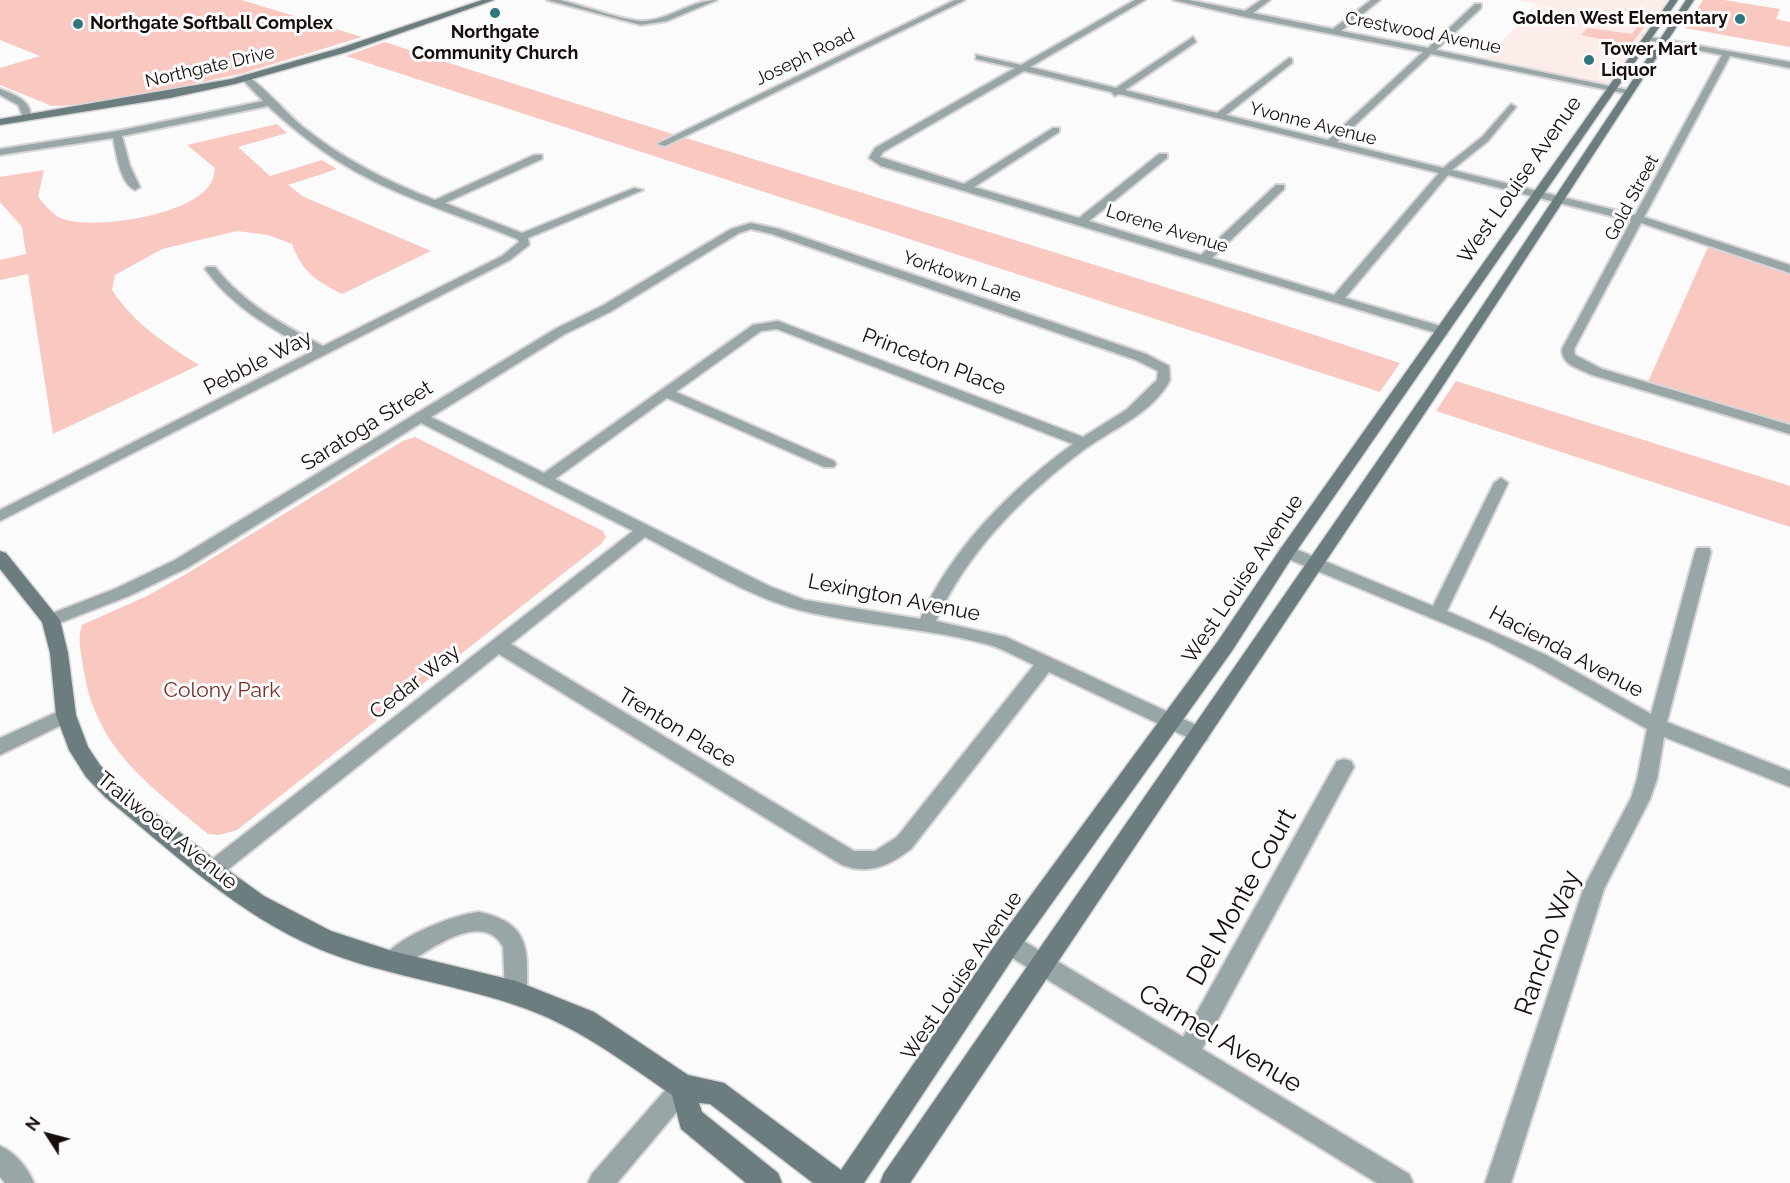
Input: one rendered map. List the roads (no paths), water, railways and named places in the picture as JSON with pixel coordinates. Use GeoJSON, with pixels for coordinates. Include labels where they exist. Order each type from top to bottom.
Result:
{"type":"FeatureCollection","features":[{"type":"Feature","properties":{"kind":"main road","name":"Northgate Drive"},"geometry":{"type":"LineString","coordinates":[[0,122],[146,99],[245,78],[337,52],[490,0]]}},
{"type":"Feature","properties":{"kind":"main road","name":"West Louise Avenue"},"geometry":{"type":"LineString","coordinates":[[1654,40],[1674,0]]}},
{"type":"Feature","properties":{"kind":"main road","name":"West Louise Avenue"},"geometry":{"type":"LineString","coordinates":[[848,1183],[1009,944],[1172,721],[1287,552],[1537,195],[1620,89],[1654,40],[1690,0]]}},
{"type":"Feature","properties":{"kind":"main road","name":"West Louise Avenue"},"geometry":{"type":"LineString","coordinates":[[894,1183],[1432,392],[1556,200],[1620,89]]}},
{"type":"Feature","properties":{"kind":"main road","name":"Trailwood Avenue"},"geometry":{"type":"LineString","coordinates":[[0,556],[51,620],[59,653],[66,715],[79,750],[105,784],[256,903],[325,940],[392,962],[516,993],[585,1021],[683,1087],[715,1092],[836,1183]]}},
{"type":"Feature","properties":{"kind":"main road"},"geometry":{"type":"LineString","coordinates":[[683,1087],[690,1119],[768,1183]]}},
{"type":"Feature","properties":{"kind":"street"},"geometry":{"type":"LineString","coordinates":[[551,0],[631,22],[649,23],[713,0]]}},
{"type":"Feature","properties":{"kind":"street","name":"Joseph Road"},"geometry":{"type":"LineString","coordinates":[[662,144],[961,0]]}},
{"type":"Feature","properties":{"kind":"street"},"geometry":{"type":"LineString","coordinates":[[1019,68],[1141,0]]}},
{"type":"Feature","properties":{"kind":"street","name":"Crestwood Avenue"},"geometry":{"type":"LineString","coordinates":[[1177,0],[1620,89]]}},
{"type":"Feature","properties":{"kind":"street"},"geometry":{"type":"LineString","coordinates":[[1245,15],[1266,0]]}},
{"type":"Feature","properties":{"kind":"street"},"geometry":{"type":"LineString","coordinates":[[1334,32],[1376,0]]}},
{"type":"Feature","properties":{"kind":"street"},"geometry":{"type":"LineString","coordinates":[[1329,144],[1478,6]]}},
{"type":"Feature","properties":{"kind":"street"},"geometry":{"type":"LineString","coordinates":[[1115,93],[1193,40]]}},
{"type":"Feature","properties":{"kind":"street"},"geometry":{"type":"LineString","coordinates":[[1654,40],[1790,65]]}},
{"type":"Feature","properties":{"kind":"street","name":"Gold Street"},"geometry":{"type":"LineString","coordinates":[[1727,53],[1640,220],[1568,349],[1570,358],[1596,372],[1790,430]]}},
{"type":"Feature","properties":{"kind":"street","name":"Yvonne Avenue"},"geometry":{"type":"LineString","coordinates":[[979,57],[1115,93],[1683,231],[1789,267]]}},
{"type":"Feature","properties":{"kind":"street"},"geometry":{"type":"LineString","coordinates":[[1217,117],[1289,61]]}},
{"type":"Feature","properties":{"kind":"street","name":"Lorene Avenue"},"geometry":{"type":"LineString","coordinates":[[1019,68],[879,150],[874,158],[880,162],[1443,331]]}},
{"type":"Feature","properties":{"kind":"street"},"geometry":{"type":"LineString","coordinates":[[245,78],[269,103],[316,141],[357,168],[384,182],[522,237],[588,208],[638,190]]}},
{"type":"Feature","properties":{"kind":"street"},"geometry":{"type":"LineString","coordinates":[[0,92],[21,101],[26,106],[27,117]]}},
{"type":"Feature","properties":{"kind":"street"},"geometry":{"type":"LineString","coordinates":[[0,152],[117,134],[269,103]]}},
{"type":"Feature","properties":{"kind":"street"},"geometry":{"type":"LineString","coordinates":[[1338,298],[1453,163],[1485,139],[1511,107]]}},
{"type":"Feature","properties":{"kind":"street"},"geometry":{"type":"LineString","coordinates":[[966,188],[1056,130]]}},
{"type":"Feature","properties":{"kind":"street"},"geometry":{"type":"LineString","coordinates":[[117,134],[125,166],[135,187]]}},
{"type":"Feature","properties":{"kind":"street"},"geometry":{"type":"LineString","coordinates":[[1081,222],[1163,156]]}},
{"type":"Feature","properties":{"kind":"street"},"geometry":{"type":"LineString","coordinates":[[437,203],[538,157]]}},
{"type":"Feature","properties":{"kind":"street"},"geometry":{"type":"LineString","coordinates":[[1204,259],[1280,187]]}},
{"type":"Feature","properties":{"kind":"street","name":"Yorktown Lane"},"geometry":{"type":"LineString","coordinates":[[698,254],[735,231],[760,226],[1161,365],[1166,373],[1152,395],[1134,410],[1084,443]]}},
{"type":"Feature","properties":{"kind":"street","name":"Pebble Way"},"geometry":{"type":"LineString","coordinates":[[0,516],[506,258],[525,243],[522,237]]}},
{"type":"Feature","properties":{"kind":"street","name":"Saratoga Street"},"geometry":{"type":"LineString","coordinates":[[51,620],[123,592],[181,564],[561,331],[606,309],[698,254]]}},
{"type":"Feature","properties":{"kind":"street"},"geometry":{"type":"LineString","coordinates":[[211,269],[233,297],[248,310],[324,352]]}},
{"type":"Feature","properties":{"kind":"street","name":"Princeton Place"},"geometry":{"type":"LineString","coordinates":[[668,393],[758,328],[778,325],[1084,443]]}},
{"type":"Feature","properties":{"kind":"street"},"geometry":{"type":"LineString","coordinates":[[545,479],[668,393],[829,464]]}},
{"type":"Feature","properties":{"kind":"street","name":"Lexington Avenue"},"geometry":{"type":"LineString","coordinates":[[422,417],[763,590],[802,605],[850,615],[926,626],[1000,642],[1200,735]]}},
{"type":"Feature","properties":{"kind":"street"},"geometry":{"type":"LineString","coordinates":[[926,626],[942,588],[957,566],[1051,469],[1084,443]]}},
{"type":"Feature","properties":{"kind":"street"},"geometry":{"type":"LineString","coordinates":[[1437,614],[1502,483]]}},
{"type":"Feature","properties":{"kind":"street","name":"Cedar Way"},"geometry":{"type":"LineString","coordinates":[[214,869],[644,530]]}},
{"type":"Feature","properties":{"kind":"street","name":"Hacienda Avenue"},"geometry":{"type":"LineString","coordinates":[[1287,552],[1437,614],[1540,660],[1658,726],[1790,779]]}},
{"type":"Feature","properties":{"kind":"street","name":"Rancho Way"},"geometry":{"type":"LineString","coordinates":[[1498,1183],[1594,887],[1640,799],[1702,552]]}},
{"type":"Feature","properties":{"kind":"street","name":"Trenton Place"},"geometry":{"type":"LineString","coordinates":[[498,645],[834,850],[862,863],[882,860],[904,843],[1047,662]]}},
{"type":"Feature","properties":{"kind":"street"},"geometry":{"type":"LineString","coordinates":[[0,747],[66,715]]}},
{"type":"Feature","properties":{"kind":"street","name":"Del Monte Court"},"geometry":{"type":"LineString","coordinates":[[1187,1053],[1344,767]]}},
{"type":"Feature","properties":{"kind":"street"},"geometry":{"type":"LineString","coordinates":[[392,962],[454,926],[463,922],[481,921],[503,929],[511,938],[514,949],[516,993]]}},
{"type":"Feature","properties":{"kind":"street","name":"Carmel Avenue"},"geometry":{"type":"LineString","coordinates":[[1009,944],[1400,1183]]}},
{"type":"Feature","properties":{"kind":"street"},"geometry":{"type":"LineString","coordinates":[[601,1183],[683,1087]]}},
{"type":"Feature","properties":{"kind":"street"},"geometry":{"type":"LineString","coordinates":[[0,1158],[21,1183]]}},
{"type":"Feature","properties":{"kind":"place","name":"Northgate Community Church"},"geometry":{"type":"Point","coordinates":[495,13]}},
{"type":"Feature","properties":{"kind":"place","name":"Golden West Elementary"},"geometry":{"type":"Point","coordinates":[1740,19]}},
{"type":"Feature","properties":{"kind":"place","name":"Northgate Softball Complex"},"geometry":{"type":"Point","coordinates":[78,24]}},
{"type":"Feature","properties":{"kind":"place","name":"Tower Mart Liquor"},"geometry":{"type":"Point","coordinates":[1589,60]}},
{"type":"Feature","properties":{"kind":"park label","name":"Colony Park"},"geometry":{"type":"Point","coordinates":[222,691]}}]}
